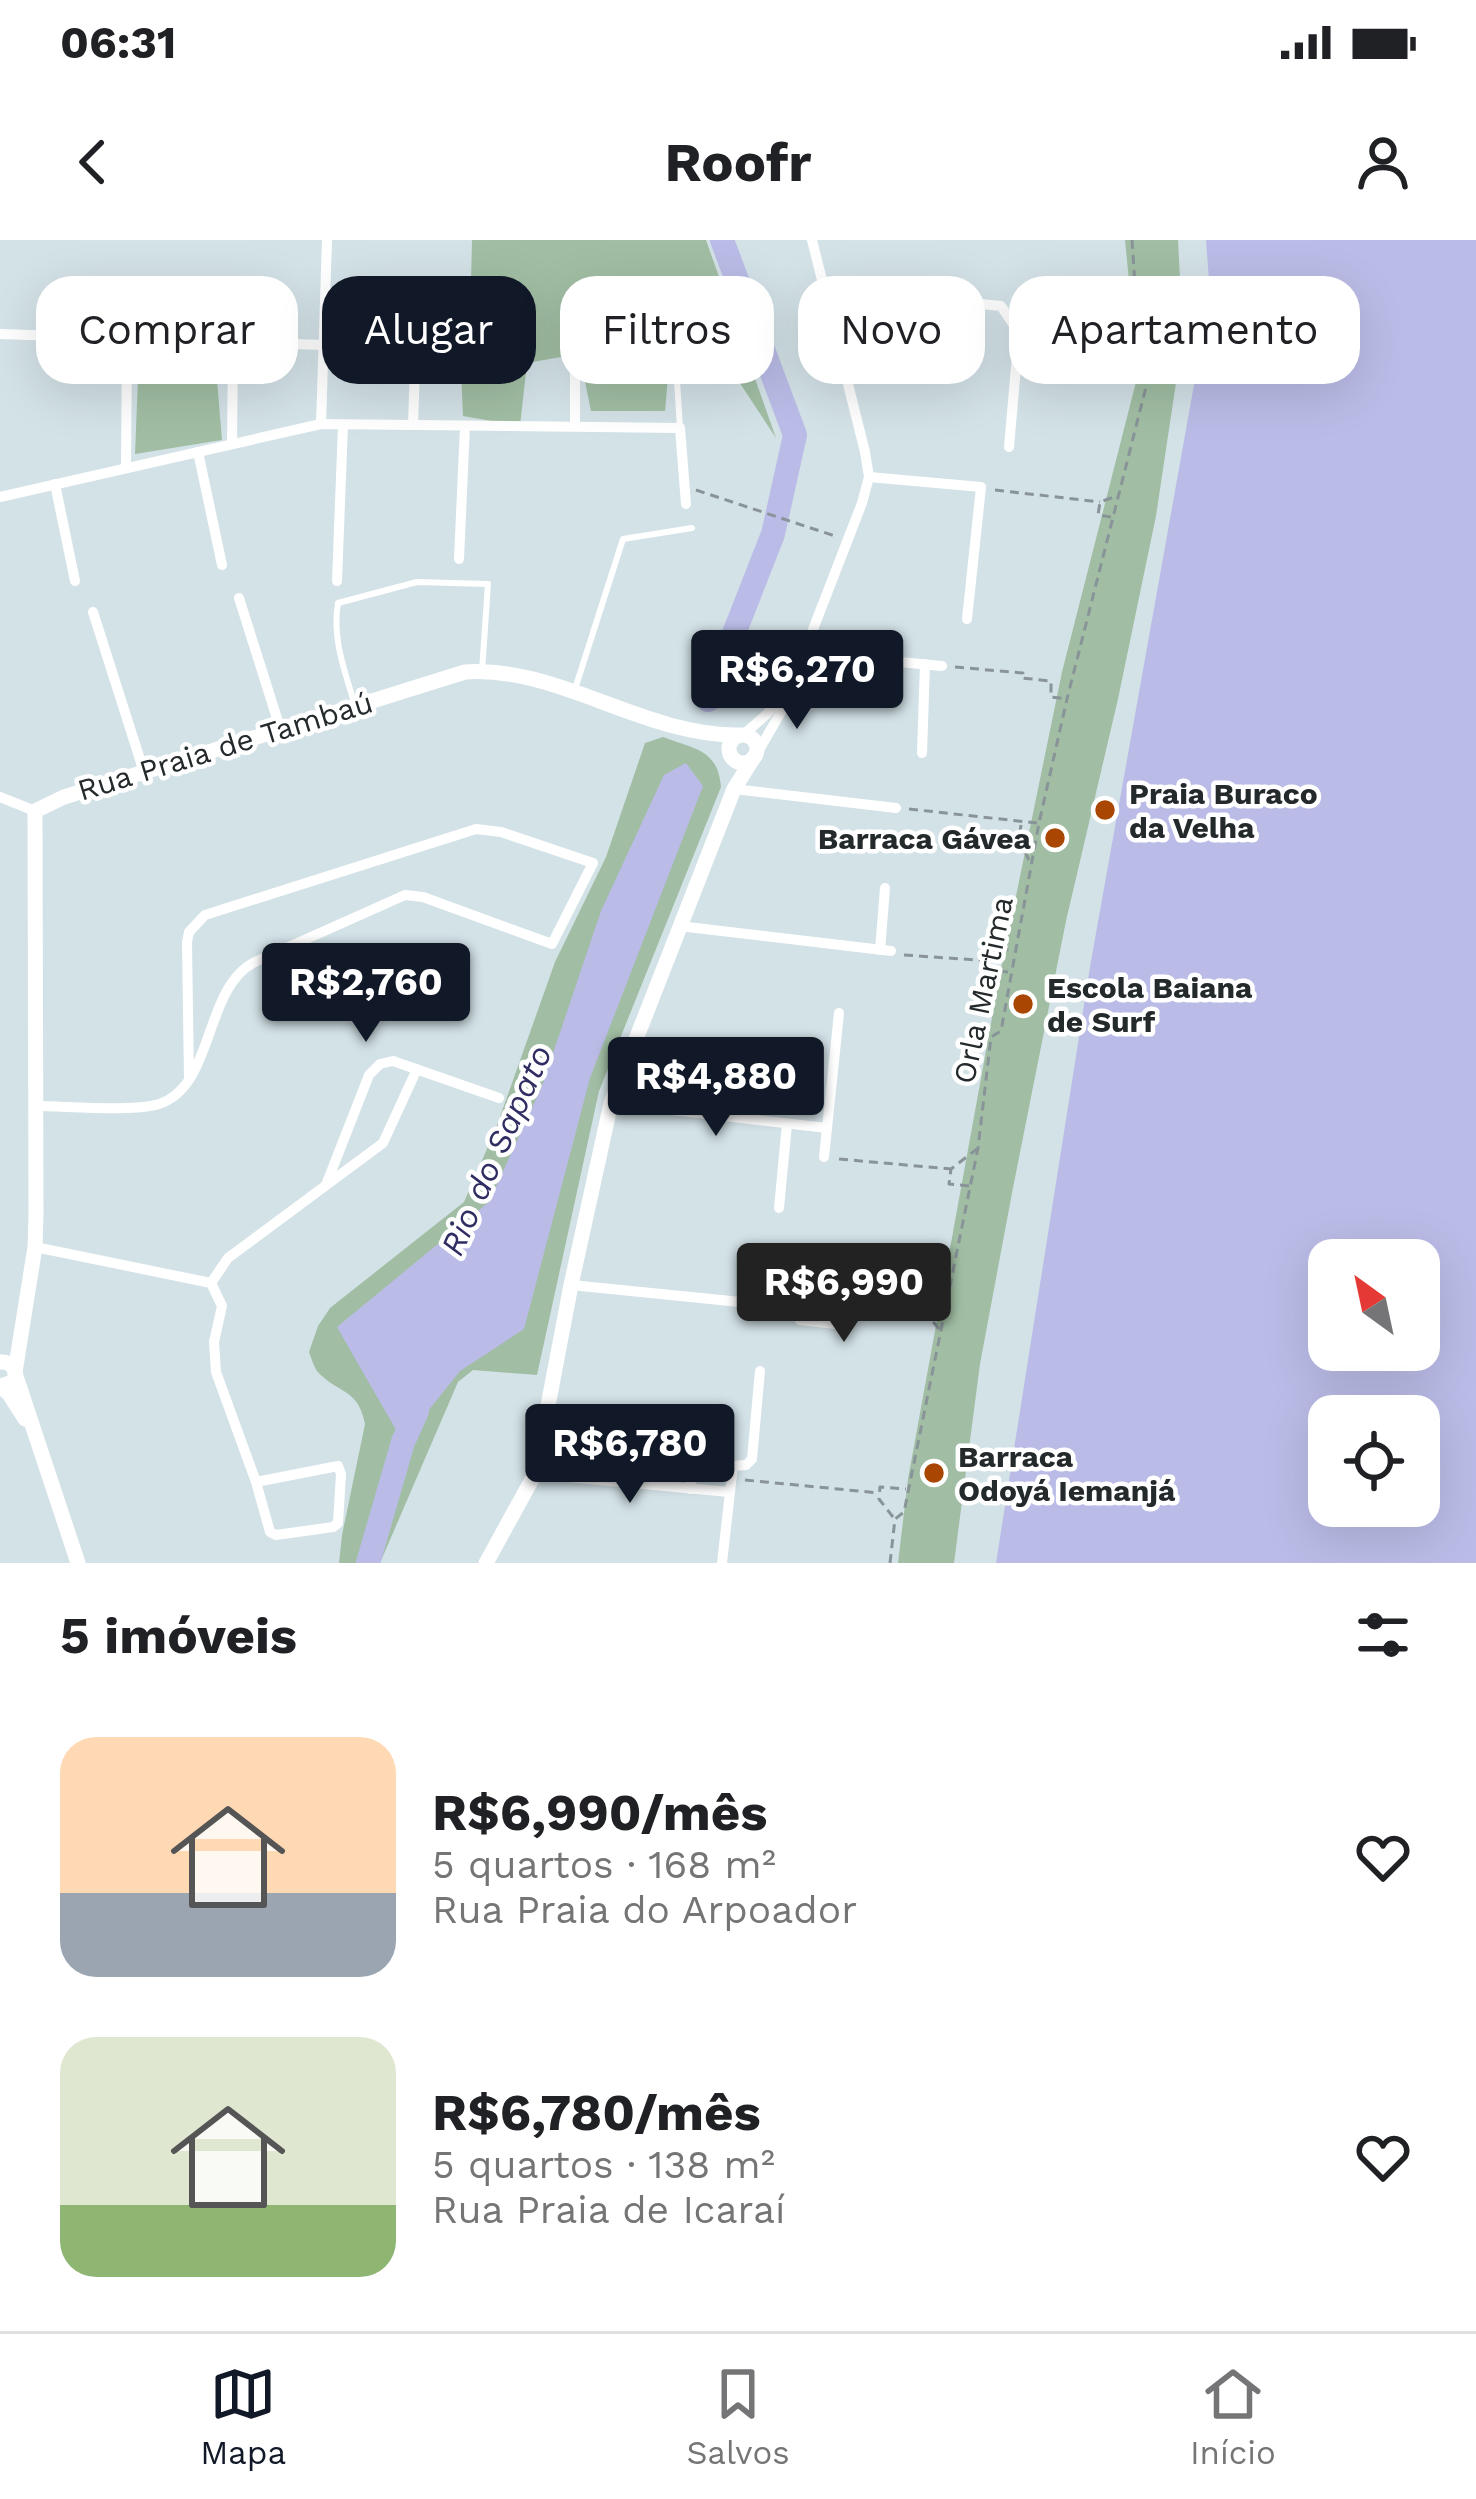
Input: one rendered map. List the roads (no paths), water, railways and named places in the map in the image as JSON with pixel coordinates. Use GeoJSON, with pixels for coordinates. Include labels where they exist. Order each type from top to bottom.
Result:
{"type":"FeatureCollection","features":[{"type":"Feature","properties":{"kind":"street"},"geometry":{"type":"LineString","coordinates":[[326,276],[327,240]]}},
{"type":"Feature","properties":{"kind":"street"},"geometry":{"type":"LineString","coordinates":[[812,240],[821,276]]}},
{"type":"Feature","properties":{"kind":"street"},"geometry":{"type":"LineString","coordinates":[[985,304],[1001,306],[1019,333],[1009,447]]}},
{"type":"Feature","properties":{"kind":"street"},"geometry":{"type":"LineString","coordinates":[[0,334],[36,336]]}},
{"type":"Feature","properties":{"kind":"street"},"geometry":{"type":"LineString","coordinates":[[126,468],[127,384]]}},
{"type":"Feature","properties":{"kind":"street"},"geometry":{"type":"LineString","coordinates":[[232,444],[233,384]]}},
{"type":"Feature","properties":{"kind":"street"},"geometry":{"type":"LineString","coordinates":[[321,424],[322,384]]}},
{"type":"Feature","properties":{"kind":"street"},"geometry":{"type":"LineString","coordinates":[[412,424],[414,384]]}},
{"type":"Feature","properties":{"kind":"street"},"geometry":{"type":"LineString","coordinates":[[575,384],[575,427]]}},
{"type":"Feature","properties":{"kind":"street"},"geometry":{"type":"LineString","coordinates":[[485,1563],[535,1474],[611,1103],[734,789],[781,712],[869,477],[847,384]]}},
{"type":"Feature","properties":{"kind":"street"},"geometry":{"type":"LineString","coordinates":[[0,497],[321,424],[412,424],[680,428],[686,504]]}},
{"type":"Feature","properties":{"kind":"street"},"geometry":{"type":"LineString","coordinates":[[337,581],[343,424]]}},
{"type":"Feature","properties":{"kind":"street"},"geometry":{"type":"LineString","coordinates":[[459,560],[464,425]]}},
{"type":"Feature","properties":{"kind":"street"},"geometry":{"type":"LineString","coordinates":[[198,452],[222,565]]}},
{"type":"Feature","properties":{"kind":"street"},"geometry":{"type":"LineString","coordinates":[[869,477],[981,487],[968,619]]}},
{"type":"Feature","properties":{"kind":"street"},"geometry":{"type":"LineString","coordinates":[[56,484],[75,581]]}},
{"type":"Feature","properties":{"kind":"street"},"geometry":{"type":"LineString","coordinates":[[239,598],[280,728]]}},
{"type":"Feature","properties":{"kind":"street"},"geometry":{"type":"LineString","coordinates":[[93,612],[144,772]]}},
{"type":"Feature","properties":{"kind":"street"},"geometry":{"type":"LineString","coordinates":[[802,653],[942,666]]}},
{"type":"Feature","properties":{"kind":"street"},"geometry":{"type":"LineString","coordinates":[[922,753],[925,664]]}},
{"type":"Feature","properties":{"kind":"street","name":"Rua Praia de Tambaú"},"geometry":{"type":"LineString","coordinates":[[35,811],[64,796],[280,728],[446,677],[482,671],[518,676],[699,734],[741,735]]}},
{"type":"Feature","properties":{"kind":"street"},"geometry":{"type":"LineString","coordinates":[[734,789],[731,741],[776,705],[790,684]]}},
{"type":"Feature","properties":{"kind":"street","name":"Rua Praia de Tambaú"},"geometry":{"type":"LineString","coordinates":[[699,734],[730,756]]}},
{"type":"Feature","properties":{"kind":"street"},"geometry":{"type":"LineString","coordinates":[[741,735],[754,741],[755,756]]}},
{"type":"Feature","properties":{"kind":"street"},"geometry":{"type":"LineString","coordinates":[[730,756],[742,764],[755,756]]}},
{"type":"Feature","properties":{"kind":"street"},"geometry":{"type":"LineString","coordinates":[[734,789],[896,808]]}},
{"type":"Feature","properties":{"kind":"street"},"geometry":{"type":"LineString","coordinates":[[0,797],[35,811],[34,1246],[21,1348],[8,1367]]}},
{"type":"Feature","properties":{"kind":"street"},"geometry":{"type":"LineString","coordinates":[[36,1106],[148,1107],[174,1097],[184,1089],[232,982],[245,967],[405,895],[423,897],[552,944],[593,863],[501,832],[476,829],[205,914],[189,932],[187,942],[188,1080]]}},
{"type":"Feature","properties":{"kind":"street"},"geometry":{"type":"LineString","coordinates":[[679,926],[886,950],[885,888]]}},
{"type":"Feature","properties":{"kind":"street"},"geometry":{"type":"LineString","coordinates":[[824,1157],[839,1013]]}},
{"type":"Feature","properties":{"kind":"street"},"geometry":{"type":"LineString","coordinates":[[326,1185],[373,1069],[380,1064],[393,1061],[499,1098]]}},
{"type":"Feature","properties":{"kind":"street"},"geometry":{"type":"LineString","coordinates":[[211,1282],[228,1258],[386,1139],[417,1069]]}},
{"type":"Feature","properties":{"kind":"street"},"geometry":{"type":"LineString","coordinates":[[611,1103],[827,1128]]}},
{"type":"Feature","properties":{"kind":"street"},"geometry":{"type":"LineString","coordinates":[[779,1208],[787,1124]]}},
{"type":"Feature","properties":{"kind":"street"},"geometry":{"type":"LineString","coordinates":[[34,1246],[211,1282]]}},
{"type":"Feature","properties":{"kind":"street"},"geometry":{"type":"LineString","coordinates":[[211,1282],[222,1306],[214,1342],[216,1372],[272,1534],[333,1528],[338,1523],[338,1466],[256,1482]]}},
{"type":"Feature","properties":{"kind":"street"},"geometry":{"type":"LineString","coordinates":[[571,1285],[800,1308]]}},
{"type":"Feature","properties":{"kind":"street"},"geometry":{"type":"LineString","coordinates":[[806,1294],[838,1299],[837,1320],[830,1325],[802,1322],[800,1308],[806,1294]]}},
{"type":"Feature","properties":{"kind":"street"},"geometry":{"type":"LineString","coordinates":[[8,1367],[13,1382],[0,1386],[16,1403],[37,1444]]}},
{"type":"Feature","properties":{"kind":"street"},"geometry":{"type":"LineString","coordinates":[[8,1367],[78,1563]]}},
{"type":"Feature","properties":{"kind":"street"},"geometry":{"type":"LineString","coordinates":[[690,1489],[697,1465],[732,1472],[752,1459],[760,1371]]}},
{"type":"Feature","properties":{"kind":"street"},"geometry":{"type":"LineString","coordinates":[[722,1563],[732,1472]]}},
{"type":"Feature","properties":{"kind":"street"},"geometry":{"type":"LineString","coordinates":[[535,1474],[730,1492]]}},
{"type":"Feature","properties":{"kind":"lane"},"geometry":{"type":"LineString","coordinates":[[677,384],[680,428]]}},
{"type":"Feature","properties":{"kind":"lane"},"geometry":{"type":"LineString","coordinates":[[574,694],[623,539],[692,528]]}},
{"type":"Feature","properties":{"kind":"lane"},"geometry":{"type":"LineString","coordinates":[[356,705],[336,640],[338,603],[377,592],[417,582],[488,584],[482,671]]}},
{"type":"Feature","properties":{"kind":"water"},"geometry":{"type":"Polygon","coordinates":[[[1206,240],[1476,240],[1476,1563],[996,1563],[1091,961],[1194,384],[1360,384],[1360,276],[1209,276],[1206,240]]]}},
{"type":"Feature","properties":{"kind":"water"},"geometry":{"type":"Polygon","coordinates":[[[686,763],[703,786],[590,1078],[524,1329],[460,1371],[403,1442],[337,1327],[489,1202],[542,1086],[601,911],[664,775],[686,763]]]}},
{"type":"Feature","properties":{"kind":"waterway","name":"Rio do Sapato"},"geometry":{"type":"LineString","coordinates":[[708,700],[773,534],[795,435],[722,240]]}},
{"type":"Feature","properties":{"kind":"waterway","name":"Rio do Sapato"},"geometry":{"type":"LineString","coordinates":[[368,1563],[403,1442],[417,1411]]}},
{"type":"Feature","properties":{"kind":"place","name":"Praia Buraco da Velha"},"geometry":{"type":"Point","coordinates":[1105,810]}},
{"type":"Feature","properties":{"kind":"place","name":"Barraca Gávea"},"geometry":{"type":"Point","coordinates":[1055,838]}},
{"type":"Feature","properties":{"kind":"place","name":"Escola Baiana de Surf"},"geometry":{"type":"Point","coordinates":[1023,1004]}},
{"type":"Feature","properties":{"kind":"place","name":"Barraca Odoyá Iemanjá"},"geometry":{"type":"Point","coordinates":[934,1473]}}]}
